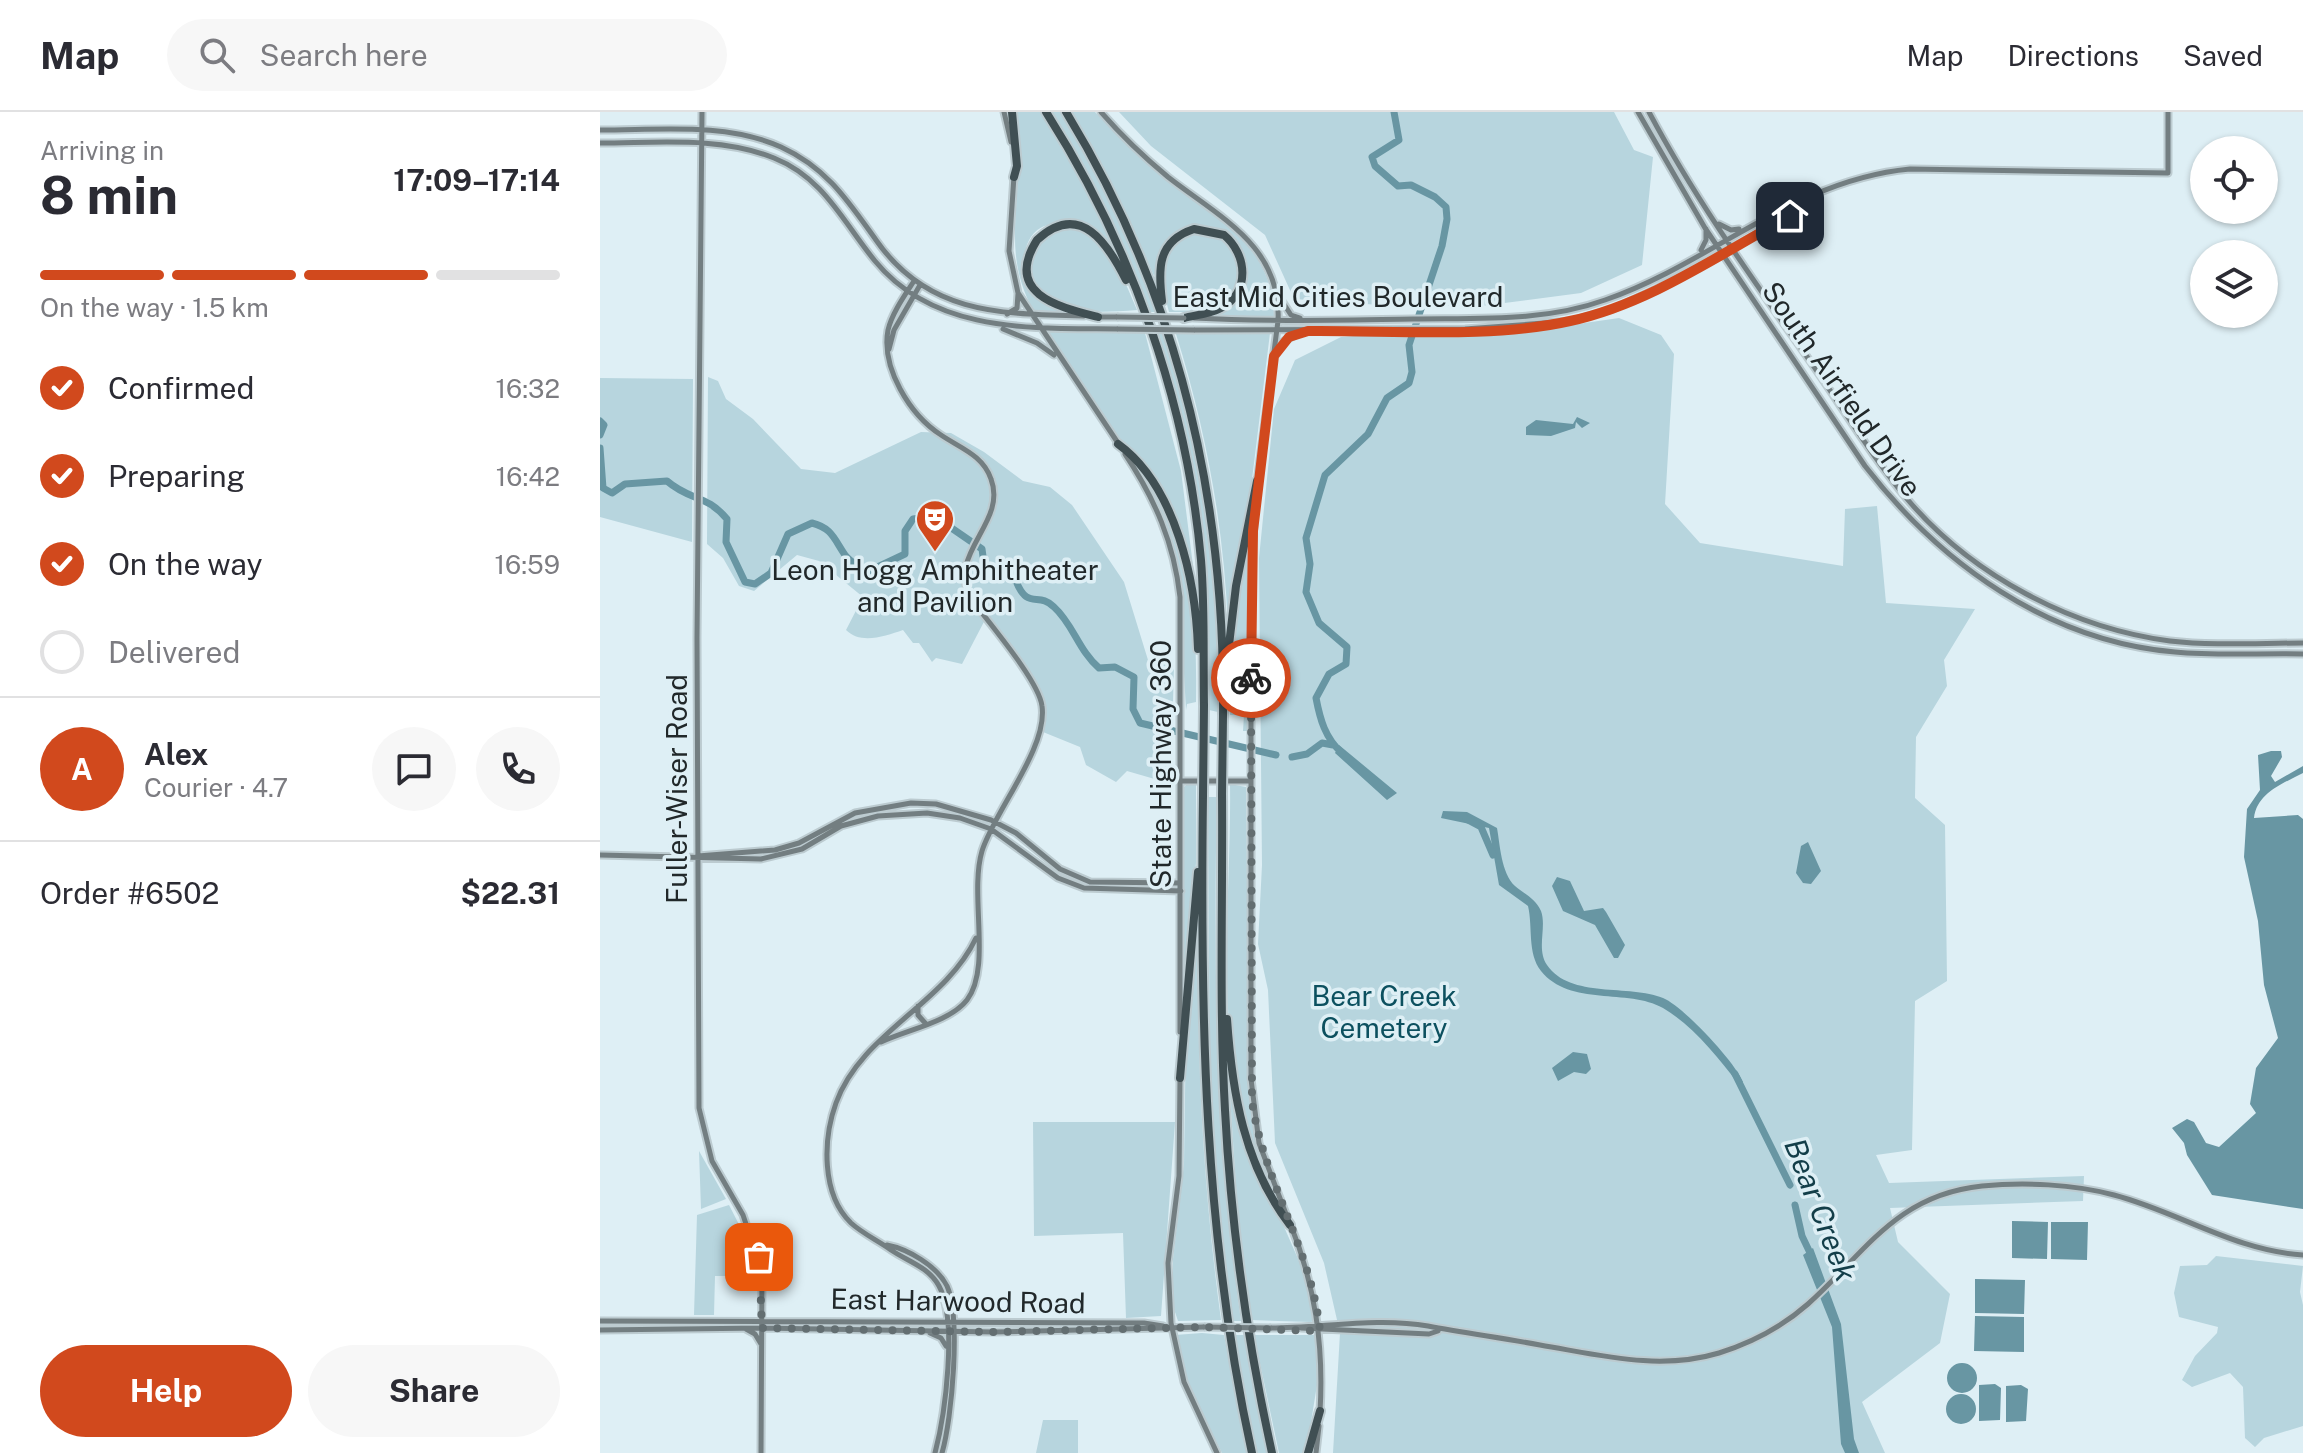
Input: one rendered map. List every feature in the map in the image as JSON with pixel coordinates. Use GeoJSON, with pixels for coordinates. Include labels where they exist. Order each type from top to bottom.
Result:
{"type":"FeatureCollection","features":[{"type":"Feature","properties":{"kind":"highway"},"geometry":{"type":"LineString","coordinates":[[1012,112],[1017,166],[1014,177]]}},
{"type":"Feature","properties":{"kind":"highway"},"geometry":{"type":"LineString","coordinates":[[1046,112],[1098,203],[1143,308],[1176,417],[1193,500],[1204,600],[1203,1046],[1207,1142],[1224,1298],[1252,1453]]}},
{"type":"Feature","properties":{"kind":"highway"},"geometry":{"type":"LineString","coordinates":[[1066,112],[1117,204],[1164,314],[1188,393],[1206,476],[1220,590],[1223,686],[1224,1095],[1234,1224],[1254,1366],[1272,1453]]}},
{"type":"Feature","properties":{"kind":"highway"},"geometry":{"type":"LineString","coordinates":[[1098,317],[1053,306],[1033,287],[1028,258],[1037,240],[1052,228],[1070,224],[1095,232],[1112,254],[1143,308]]}},
{"type":"Feature","properties":{"kind":"highway"},"geometry":{"type":"LineString","coordinates":[[1164,314],[1159,273],[1167,245],[1194,229],[1215,230],[1237,248],[1243,267],[1241,285],[1233,299],[1221,308],[1184,318]]}},
{"type":"Feature","properties":{"kind":"highway"},"geometry":{"type":"LineString","coordinates":[[1118,444],[1150,481],[1179,534],[1194,598],[1199,678],[1204,689]]}},
{"type":"Feature","properties":{"kind":"highway"},"geometry":{"type":"LineString","coordinates":[[1223,686],[1236,586],[1257,481]]}},
{"type":"Feature","properties":{"kind":"highway"},"geometry":{"type":"LineString","coordinates":[[1180,1078],[1199,831],[1203,816]]}},
{"type":"Feature","properties":{"kind":"highway"},"geometry":{"type":"LineString","coordinates":[[1222,995],[1233,1081],[1245,1137],[1262,1177],[1290,1225]]}},
{"type":"Feature","properties":{"kind":"highway"},"geometry":{"type":"LineString","coordinates":[[1308,1453],[1320,1411]]}},
{"type":"Feature","properties":{"kind":"main road","name":"Fuller-Wiser Road"},"geometry":{"type":"LineString","coordinates":[[702,112],[697,856],[700,1125],[712,1161],[754,1240],[762,1272],[761,1453]]}},
{"type":"Feature","properties":{"kind":"main road","name":"State Highway 360"},"geometry":{"type":"LineString","coordinates":[[1004,112],[1014,177],[1009,251],[1018,293],[1150,494],[1175,561],[1180,597],[1182,710],[1180,1078],[1179,1176],[1168,1263],[1172,1327],[1184,1382],[1217,1453]]}},
{"type":"Feature","properties":{"kind":"main road"},"geometry":{"type":"LineString","coordinates":[[1101,112],[1150,162],[1246,234],[1271,272],[1278,294],[1294,317],[1325,321]]}},
{"type":"Feature","properties":{"kind":"main road","name":"South Airfield Drive"},"geometry":{"type":"LineString","coordinates":[[1638,112],[1705,228],[1877,481],[1948,556],[2001,593],[2066,625],[2163,651],[2303,654]]}},
{"type":"Feature","properties":{"kind":"main road","name":"South Airfield Drive"},"geometry":{"type":"LineString","coordinates":[[1649,112],[1716,222],[1887,474],[1955,547],[1998,577],[2063,610],[2109,627],[2167,640],[2303,643]]}},
{"type":"Feature","properties":{"kind":"main road"},"geometry":{"type":"LineString","coordinates":[[1821,193],[1862,177],[1910,169],[2168,173],[2168,112]]}},
{"type":"Feature","properties":{"kind":"main road","name":"East Mid Cities Boulevard"},"geometry":{"type":"LineString","coordinates":[[600,130],[702,130],[753,136],[782,147],[827,175],[853,204],[884,252],[914,281],[936,293],[1005,315],[1325,321],[1530,316],[1573,310],[1632,289],[1788,204],[1821,193]]}},
{"type":"Feature","properties":{"kind":"main road","name":"East Mid Cities Boulevard"},"geometry":{"type":"LineString","coordinates":[[600,143],[702,144],[736,147],[763,154],[811,180],[836,204],[876,263],[914,294],[946,311],[994,326],[1039,328],[1308,331],[1546,326],[1579,319],[1637,299],[1807,206],[1821,193]]}},
{"type":"Feature","properties":{"kind":"main road"},"geometry":{"type":"LineString","coordinates":[[1716,222],[1731,230],[1744,228]]}},
{"type":"Feature","properties":{"kind":"main road"},"geometry":{"type":"LineString","coordinates":[[1696,256],[1706,240],[1705,228]]}},
{"type":"Feature","properties":{"kind":"main road"},"geometry":{"type":"LineString","coordinates":[[1744,263],[1741,254],[1748,239]]}},
{"type":"Feature","properties":{"kind":"main road"},"geometry":{"type":"LineString","coordinates":[[1699,267],[1716,261],[1731,267]]}},
{"type":"Feature","properties":{"kind":"main road"},"geometry":{"type":"LineString","coordinates":[[881,1042],[950,1014],[968,998],[979,968],[978,867],[991,829],[1040,731],[1043,710],[1039,694],[967,593],[964,572],[970,548],[991,514],[994,497],[987,470],[976,457],[941,435],[918,414],[905,397],[889,350],[888,328],[914,281]]}},
{"type":"Feature","properties":{"kind":"main road"},"geometry":{"type":"LineString","coordinates":[[889,350],[894,330],[920,285]]}},
{"type":"Feature","properties":{"kind":"main road"},"geometry":{"type":"LineString","coordinates":[[1005,315],[1017,308],[1018,293]]}},
{"type":"Feature","properties":{"kind":"main road"},"geometry":{"type":"LineString","coordinates":[[1278,294],[1278,321],[1257,481],[1251,566],[1252,1101],[1266,1164],[1309,1273],[1320,1328],[1320,1411],[1316,1453]]}},
{"type":"Feature","properties":{"kind":"main road"},"geometry":{"type":"LineString","coordinates":[[994,326],[1037,343],[1059,359]]}},
{"type":"Feature","properties":{"kind":"main road"},"geometry":{"type":"LineString","coordinates":[[1274,356],[1289,337],[1308,331]]}},
{"type":"Feature","properties":{"kind":"main road"},"geometry":{"type":"LineString","coordinates":[[1877,481],[1887,474]]}},
{"type":"Feature","properties":{"kind":"main road"},"geometry":{"type":"LineString","coordinates":[[1182,781],[1251,781]]}},
{"type":"Feature","properties":{"kind":"main road"},"geometry":{"type":"LineString","coordinates":[[801,846],[855,813],[911,803],[953,807],[995,822],[1060,869],[1090,882],[1181,883]]}},
{"type":"Feature","properties":{"kind":"main road"},"geometry":{"type":"LineString","coordinates":[[600,855],[697,856],[764,852],[801,846],[841,826],[906,812],[951,816],[991,829],[1058,878],[1084,888],[1181,891]]}},
{"type":"Feature","properties":{"kind":"main road"},"geometry":{"type":"LineString","coordinates":[[1027,853],[1032,846]]}},
{"type":"Feature","properties":{"kind":"main road"},"geometry":{"type":"LineString","coordinates":[[950,1322],[944,1296],[933,1277],[860,1230],[843,1214],[834,1199],[828,1162],[830,1127],[839,1095],[856,1066],[955,971],[977,937]]}},
{"type":"Feature","properties":{"kind":"main road"},"geometry":{"type":"LineString","coordinates":[[918,1005],[918,1015],[926,1024]]}},
{"type":"Feature","properties":{"kind":"main road","name":"East Harwood Road"},"geometry":{"type":"LineString","coordinates":[[600,1330],[762,1328],[950,1332],[1204,1327],[1320,1328],[1429,1334],[1439,1331],[1628,1361],[1662,1362],[1718,1353],[1768,1332],[1807,1305],[1868,1240],[1903,1213],[1934,1198],[1980,1186],[2075,1188],[2114,1195],[2253,1247],[2303,1255]]}},
{"type":"Feature","properties":{"kind":"main road"},"geometry":{"type":"LineString","coordinates":[[886,1245],[932,1267],[946,1285],[952,1308],[958,1316],[973,1322]]}},
{"type":"Feature","properties":{"kind":"main road"},"geometry":{"type":"LineString","coordinates":[[762,1306],[769,1314],[783,1319]]}},
{"type":"Feature","properties":{"kind":"main road"},"geometry":{"type":"LineString","coordinates":[[942,1453],[950,1423],[952,1308]]}},
{"type":"Feature","properties":{"kind":"main road","name":"East Harwood Road"},"geometry":{"type":"LineString","coordinates":[[600,1321],[783,1319],[1144,1323],[1172,1327]]}},
{"type":"Feature","properties":{"kind":"main road"},"geometry":{"type":"LineString","coordinates":[[824,1329],[825,1320]]}},
{"type":"Feature","properties":{"kind":"main road"},"geometry":{"type":"LineString","coordinates":[[1067,1322],[1067,1330]]}},
{"type":"Feature","properties":{"kind":"main road"},"geometry":{"type":"LineString","coordinates":[[745,1328],[755,1334],[762,1346]]}},
{"type":"Feature","properties":{"kind":"main road"},"geometry":{"type":"LineString","coordinates":[[913,1331],[937,1335],[947,1350]]}},
{"type":"Feature","properties":{"kind":"main road"},"geometry":{"type":"LineString","coordinates":[[935,1453],[945,1408],[950,1332]]}},
{"type":"Feature","properties":{"kind":"green space"},"geometry":{"type":"Polygon","coordinates":[[[1013,112],[1040,112],[1085,188],[1119,260],[1092,228],[1055,224],[1041,227],[1026,248],[1024,263],[1027,278],[1034,292],[1045,303],[1060,310],[1060,314],[1034,312],[1020,277],[1015,244],[1018,166],[1013,112]]]}},
{"type":"Feature","properties":{"kind":"green space"},"geometry":{"type":"Polygon","coordinates":[[[1049,112],[1062,112],[1090,161],[1126,235],[1158,312],[1148,312],[1049,112]]]}},
{"type":"Feature","properties":{"kind":"green space"},"geometry":{"type":"Polygon","coordinates":[[[1071,112],[1095,112],[1128,145],[1237,234],[1264,270],[1274,317],[1213,316],[1235,300],[1245,267],[1220,231],[1198,229],[1165,244],[1154,276],[1124,208],[1071,112]]]}},
{"type":"Feature","properties":{"kind":"green space"},"geometry":{"type":"Polygon","coordinates":[[[1119,112],[1614,112],[1634,150],[1653,157],[1642,265],[1581,293],[1481,306],[1394,306],[1294,299],[1265,235],[1151,146],[1119,112]]]}},
{"type":"Feature","properties":{"kind":"green space"},"geometry":{"type":"Polygon","coordinates":[[[1075,227],[1097,241],[1114,261],[1137,310],[1080,310],[1057,302],[1033,283],[1031,261],[1039,244],[1054,233],[1075,227]]]}},
{"type":"Feature","properties":{"kind":"green space"},"geometry":{"type":"Polygon","coordinates":[[[1196,231],[1215,234],[1231,246],[1239,265],[1237,286],[1225,302],[1212,308],[1169,312],[1162,273],[1166,255],[1182,239],[1196,231]]]}},
{"type":"Feature","properties":{"kind":"green space","name":"Bear Creek Cemetery"},"geometry":{"type":"Polygon","coordinates":[[[1619,318],[1661,335],[1674,354],[1665,504],[1700,543],[1843,566],[1845,509],[1877,506],[1886,603],[1975,609],[1944,660],[1947,686],[1916,737],[1915,798],[1945,825],[1947,981],[1915,1001],[1912,1150],[1876,1155],[1889,1183],[2084,1176],[2083,1201],[1890,1208],[1898,1242],[1950,1294],[1940,1343],[1862,1402],[1885,1453],[1333,1453],[1340,1333],[1324,1263],[1275,1143],[1268,990],[1258,944],[1262,865],[1259,558],[1274,409],[1295,360],[1341,337],[1390,333],[1523,332],[1619,318]]]}},
{"type":"Feature","properties":{"kind":"green space"},"geometry":{"type":"Polygon","coordinates":[[[1045,331],[1145,333],[1181,471],[1197,597],[1186,551],[1144,469],[1100,413],[1045,331]]]}},
{"type":"Feature","properties":{"kind":"green space"},"geometry":{"type":"Polygon","coordinates":[[[1156,333],[1166,333],[1199,474],[1212,568],[1218,712],[1209,710],[1206,614],[1198,520],[1181,426],[1156,333]]]}},
{"type":"Feature","properties":{"kind":"green space"},"geometry":{"type":"Polygon","coordinates":[[[1270,333],[1247,520],[1228,627],[1212,479],[1176,334],[1270,333]]]}},
{"type":"Feature","properties":{"kind":"green space"},"geometry":{"type":"Polygon","coordinates":[[[708,377],[718,381],[726,399],[753,419],[801,469],[835,473],[921,432],[951,433],[984,452],[1023,481],[1050,487],[1072,505],[1124,582],[1148,660],[1174,664],[1172,741],[1165,782],[1127,771],[1116,782],[1086,765],[1080,747],[1043,732],[1042,694],[987,616],[962,664],[936,658],[932,662],[919,643],[913,643],[903,630],[866,638],[852,635],[846,630],[863,597],[819,561],[797,555],[754,591],[739,586],[723,558],[707,544],[708,377]]]}},
{"type":"Feature","properties":{"kind":"green space"},"geometry":{"type":"Polygon","coordinates":[[[600,378],[693,379],[692,542],[600,517],[600,378]]]}},
{"type":"Feature","properties":{"kind":"green space"},"geometry":{"type":"Polygon","coordinates":[[[1147,483],[1163,505],[1175,531],[1190,587],[1196,646],[1196,702],[1187,704],[1186,710],[1178,565],[1166,522],[1147,483]]]}},
{"type":"Feature","properties":{"kind":"green space"},"geometry":{"type":"Polygon","coordinates":[[[1248,540],[1248,731],[1243,731],[1244,715],[1230,715],[1237,605],[1248,540]]]}},
{"type":"Feature","properties":{"kind":"green space"},"geometry":{"type":"Polygon","coordinates":[[[1196,784],[1196,863],[1184,995],[1184,787],[1196,784]]]}},
{"type":"Feature","properties":{"kind":"green space"},"geometry":{"type":"Polygon","coordinates":[[[1230,784],[1246,787],[1249,1091],[1253,1127],[1267,1177],[1249,1133],[1237,1086],[1230,1036],[1227,933],[1230,784]]]}},
{"type":"Feature","properties":{"kind":"green space"},"geometry":{"type":"Polygon","coordinates":[[[1208,797],[1217,797],[1216,928],[1221,1125],[1241,1321],[1232,1321],[1229,1301],[1210,1105],[1208,797]]]}},
{"type":"Feature","properties":{"kind":"green space"},"geometry":{"type":"Polygon","coordinates":[[[1195,945],[1198,945],[1200,1086],[1206,1180],[1221,1320],[1178,1321],[1173,1306],[1173,1259],[1184,1164],[1186,1026],[1195,945]]]}},
{"type":"Feature","properties":{"kind":"green space"},"geometry":{"type":"Polygon","coordinates":[[[1229,1081],[1239,1124],[1306,1277],[1315,1321],[1251,1320],[1238,1216],[1229,1081]]]}},
{"type":"Feature","properties":{"kind":"green space"},"geometry":{"type":"Polygon","coordinates":[[[1033,1122],[1175,1122],[1161,1316],[1126,1318],[1123,1233],[1034,1236],[1033,1122]]]}},
{"type":"Feature","properties":{"kind":"green space"},"geometry":{"type":"Polygon","coordinates":[[[699,1151],[726,1199],[701,1209],[699,1151]]]}},
{"type":"Feature","properties":{"kind":"green space"},"geometry":{"type":"Polygon","coordinates":[[[729,1205],[748,1242],[755,1276],[715,1276],[714,1315],[694,1315],[697,1215],[729,1205]]]}},
{"type":"Feature","properties":{"kind":"green space"},"geometry":{"type":"Polygon","coordinates":[[[2216,1256],[2303,1266],[2300,1292],[2303,1305],[2303,1426],[2264,1438],[2255,1447],[2245,1438],[2243,1387],[2230,1373],[2192,1387],[2182,1380],[2195,1356],[2217,1333],[2218,1327],[2179,1317],[2174,1293],[2180,1266],[2207,1265],[2216,1256]]]}},
{"type":"Feature","properties":{"kind":"green space"},"geometry":{"type":"Polygon","coordinates":[[[1175,1335],[1224,1335],[1247,1453],[1222,1453],[1187,1383],[1175,1335]]]}},
{"type":"Feature","properties":{"kind":"green space"},"geometry":{"type":"Polygon","coordinates":[[[1234,1335],[1245,1335],[1267,1453],[1257,1453],[1234,1335]]]}},
{"type":"Feature","properties":{"kind":"green space"},"geometry":{"type":"Polygon","coordinates":[[[1254,1335],[1316,1335],[1317,1385],[1306,1453],[1279,1453],[1254,1335]]]}},
{"type":"Feature","properties":{"kind":"green space"},"geometry":{"type":"Polygon","coordinates":[[[1043,1420],[1078,1420],[1078,1453],[1036,1453],[1043,1420]]]}},
{"type":"Feature","properties":{"kind":"shaded area"},"geometry":{"type":"Polygon","coordinates":[[[1577,417],[1590,423],[1582,428],[1576,422],[1575,428],[1551,436],[1526,435],[1526,427],[1536,420],[1573,424],[1577,417]]]}},
{"type":"Feature","properties":{"kind":"shaded area"},"geometry":{"type":"Polygon","coordinates":[[[1339,745],[1397,793],[1387,800],[1335,753],[1339,745]]]}},
{"type":"Feature","properties":{"kind":"shaded area"},"geometry":{"type":"Polygon","coordinates":[[[2281,751],[2282,757],[2271,776],[2275,782],[2303,766],[2303,773],[2265,796],[2254,818],[2298,815],[2303,819],[2303,1209],[2212,1195],[2187,1155],[2184,1143],[2172,1128],[2187,1119],[2194,1122],[2206,1143],[2219,1147],[2256,1113],[2250,1104],[2256,1068],[2278,1038],[2264,985],[2258,921],[2244,857],[2247,809],[2260,790],[2258,755],[2281,751]]]}},
{"type":"Feature","properties":{"kind":"shaded area"},"geometry":{"type":"Polygon","coordinates":[[[1443,811],[1467,812],[1497,828],[1502,858],[1510,880],[1533,899],[1541,911],[1544,959],[1557,976],[1585,987],[1649,994],[1672,1003],[1708,1036],[1743,1082],[1737,1082],[1694,1032],[1663,1008],[1633,999],[1583,993],[1553,982],[1541,971],[1534,956],[1528,906],[1499,885],[1489,828],[1441,818],[1443,811]]]}},
{"type":"Feature","properties":{"kind":"shaded area"},"geometry":{"type":"Polygon","coordinates":[[[1808,842],[1821,871],[1811,884],[1803,883],[1796,873],[1801,846],[1808,842]]]}},
{"type":"Feature","properties":{"kind":"shaded area"},"geometry":{"type":"Polygon","coordinates":[[[1557,877],[1570,881],[1584,911],[1603,908],[1625,945],[1618,958],[1614,958],[1595,925],[1563,911],[1552,886],[1557,877]]]}},
{"type":"Feature","properties":{"kind":"shaded area"},"geometry":{"type":"Polygon","coordinates":[[[1573,1052],[1587,1054],[1591,1069],[1586,1074],[1574,1072],[1558,1081],[1552,1068],[1573,1052]]]}},
{"type":"Feature","properties":{"kind":"shaded area"},"geometry":{"type":"Polygon","coordinates":[[[2012,1221],[2048,1222],[2047,1259],[2012,1258],[2012,1221]]]}},
{"type":"Feature","properties":{"kind":"shaded area"},"geometry":{"type":"Polygon","coordinates":[[[2051,1222],[2088,1222],[2087,1260],[2051,1259],[2051,1222]]]}},
{"type":"Feature","properties":{"kind":"shaded area"},"geometry":{"type":"Polygon","coordinates":[[[1813,1248],[1841,1324],[1854,1439],[1859,1453],[1845,1453],[1841,1444],[1832,1327],[1803,1255],[1813,1248]]]}},
{"type":"Feature","properties":{"kind":"shaded area"},"geometry":{"type":"Polygon","coordinates":[[[1975,1279],[2025,1280],[2024,1314],[1975,1313],[1975,1279]]]}},
{"type":"Feature","properties":{"kind":"shaded area"},"geometry":{"type":"Polygon","coordinates":[[[1975,1316],[2024,1317],[2024,1352],[1974,1351],[1975,1316]]]}},
{"type":"Feature","properties":{"kind":"shaded area"},"geometry":{"type":"Polygon","coordinates":[[[1962,1363],[1973,1367],[1977,1378],[1973,1389],[1962,1393],[1951,1389],[1947,1378],[1951,1367],[1962,1363]]]}},
{"type":"Feature","properties":{"kind":"shaded area"},"geometry":{"type":"Polygon","coordinates":[[[1995,1384],[2001,1388],[2000,1420],[1979,1421],[1979,1385],[1995,1384]]]}},
{"type":"Feature","properties":{"kind":"shaded area"},"geometry":{"type":"Polygon","coordinates":[[[2021,1385],[2028,1389],[2026,1421],[2006,1422],[2006,1386],[2021,1385]]]}},
{"type":"Feature","properties":{"kind":"shaded area"},"geometry":{"type":"Polygon","coordinates":[[[1961,1394],[1972,1398],[1976,1409],[1972,1420],[1961,1424],[1950,1420],[1946,1409],[1950,1398],[1961,1394]]]}},
{"type":"Feature","properties":{"kind":"waterway"},"geometry":{"type":"LineString","coordinates":[[1342,753],[1324,728],[1316,698],[1329,674],[1346,664],[1347,647],[1319,623],[1306,592],[1310,564],[1306,538],[1325,475],[1368,434],[1387,398],[1409,383],[1412,372],[1409,345],[1442,246],[1447,219],[1446,207],[1435,197],[1411,185],[1398,186],[1375,166],[1372,157],[1399,140],[1394,112]]}},
{"type":"Feature","properties":{"kind":"waterway"},"geometry":{"type":"LineString","coordinates":[[600,421],[604,425],[600,435]]}},
{"type":"Feature","properties":{"kind":"waterway"},"geometry":{"type":"LineString","coordinates":[[600,448],[603,488],[612,493],[625,484],[667,481],[719,511],[727,519],[726,542],[745,582],[755,584],[771,573],[788,534],[812,523],[828,531],[847,558],[867,572],[905,554],[905,531],[913,519],[934,516],[982,549],[985,571],[1016,581],[1029,598],[1043,600],[1054,607],[1099,668],[1115,667],[1134,677],[1133,709],[1140,723],[1276,755]]}},
{"type":"Feature","properties":{"kind":"waterway"},"geometry":{"type":"LineString","coordinates":[[1292,757],[1307,754],[1322,743],[1333,745]]}},
{"type":"Feature","properties":{"kind":"waterway","name":"Bear Creek"},"geometry":{"type":"LineString","coordinates":[[1466,819],[1481,827],[1493,855]]}},
{"type":"Feature","properties":{"kind":"waterway","name":"Bear Creek"},"geometry":{"type":"LineString","coordinates":[[1735,1074],[1790,1185]]}},
{"type":"Feature","properties":{"kind":"waterway","name":"Bear Creek"},"geometry":{"type":"LineString","coordinates":[[1795,1205],[1802,1236],[1812,1257]]}},
{"type":"Feature","properties":{"kind":"way so far"},"geometry":{"type":"LineString","coordinates":[[759,1257],[763,1281],[762,1328],[994,1332],[1204,1327],[1320,1331],[1309,1273],[1259,1143],[1252,1101],[1251,678]]}},
{"type":"Feature","properties":{"kind":"place","name":"Leon Hogg Amphitheater and Pavilion"},"geometry":{"type":"Point","coordinates":[935,553]}},
{"type":"Feature","properties":{"kind":"route"},"geometry":{"type":"LineString","coordinates":[[1251,678],[1251,566],[1257,481],[1274,356],[1284,341],[1294,334],[1308,331],[1494,328],[1546,326],[1571,321],[1637,299],[1790,216]]}}]}
